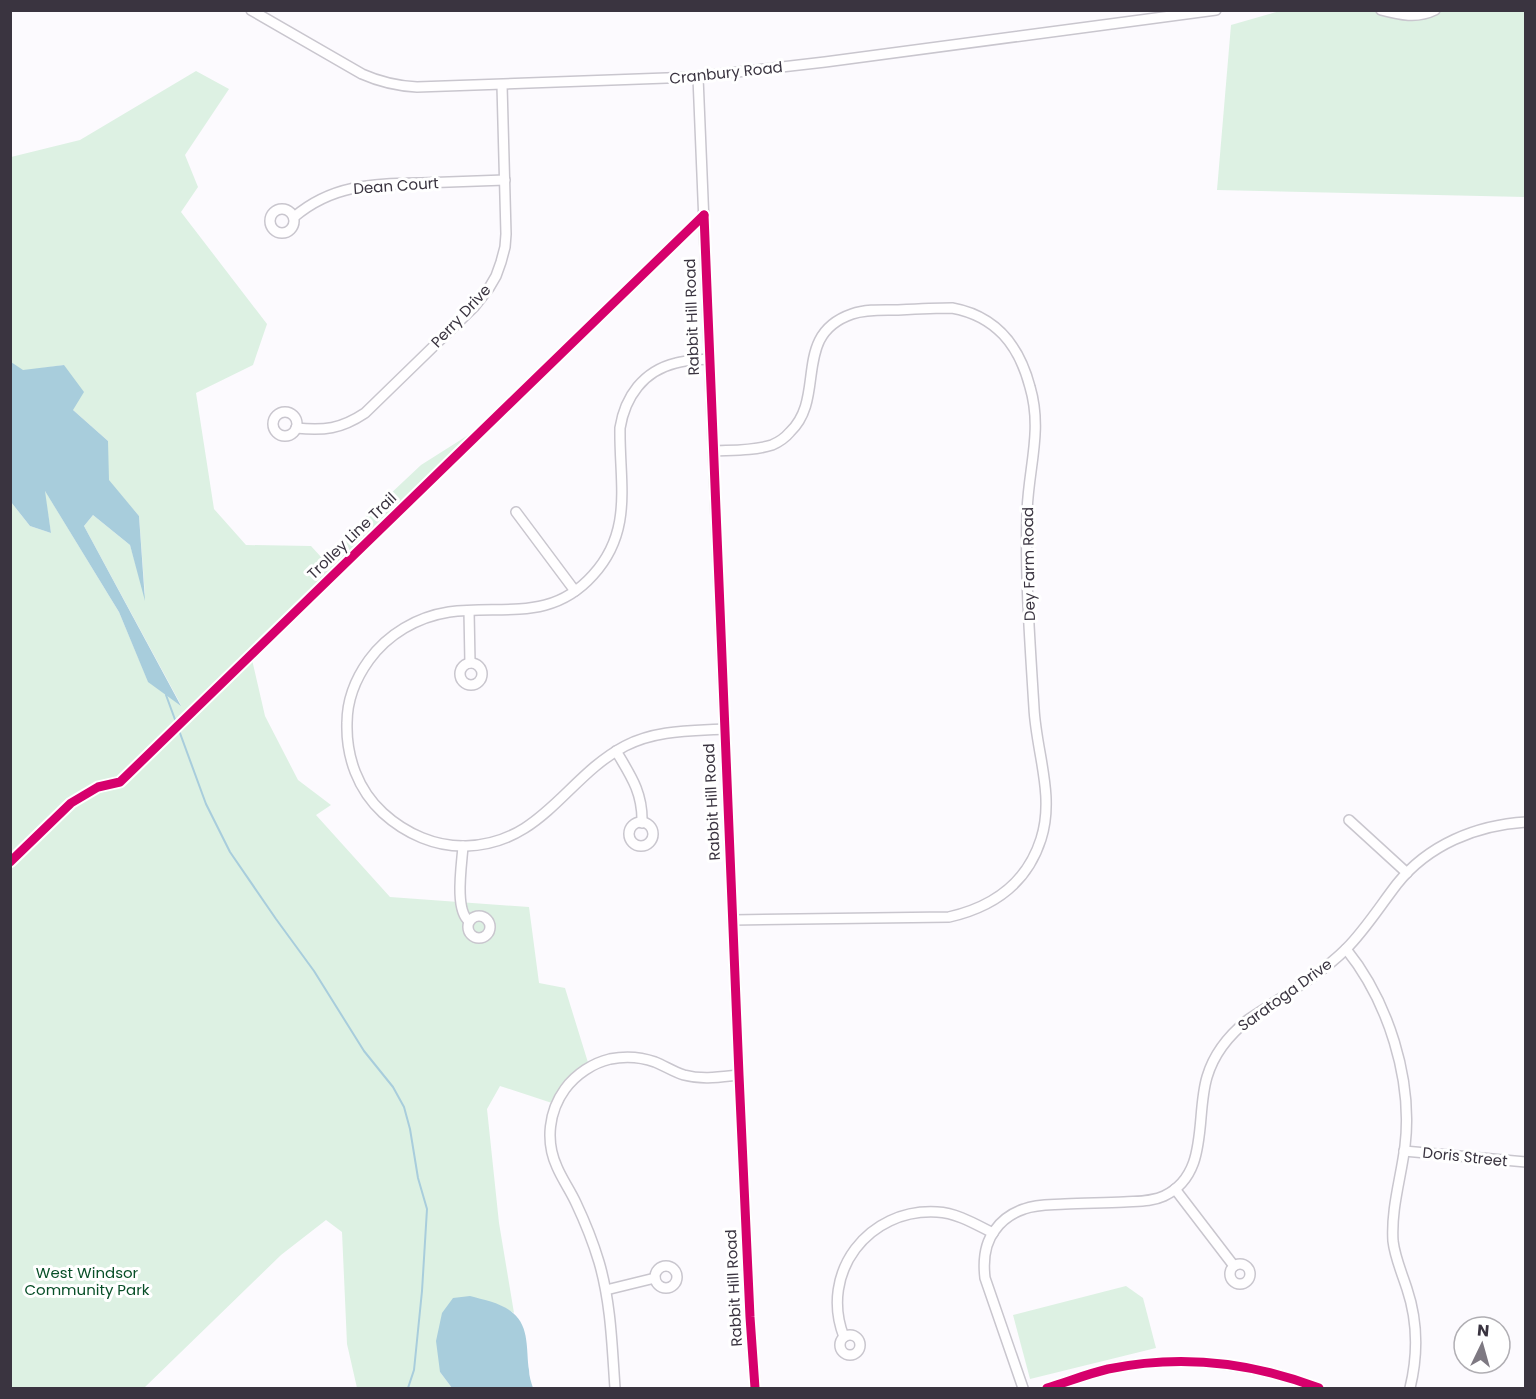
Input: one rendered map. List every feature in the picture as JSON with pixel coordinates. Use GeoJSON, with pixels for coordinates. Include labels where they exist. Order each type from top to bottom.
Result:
{"type":"FeatureCollection","features":[{"type":"Feature","properties":{"kind":"street","name":"Cranbury Road"},"geometry":{"type":"LineString","coordinates":[[251,10],[362,75],[394,86],[417,87],[698,77],[1216,10]]}},
{"type":"Feature","properties":{"kind":"street"},"geometry":{"type":"LineString","coordinates":[[1382,10],[1401,15],[1418,16],[1435,10]]}},
{"type":"Feature","properties":{"kind":"street","name":"Rabbit Hill Road"},"geometry":{"type":"LineString","coordinates":[[698,77],[739,1076],[755,1389]]}},
{"type":"Feature","properties":{"kind":"street","name":"Perry Drive"},"geometry":{"type":"LineString","coordinates":[[296,428],[322,430],[333,428],[354,420],[364,413],[481,298],[496,276],[505,247],[506,234],[502,85]]}},
{"type":"Feature","properties":{"kind":"street","name":"Dean Court"},"geometry":{"type":"LineString","coordinates":[[294,217],[324,198],[353,187],[369,184],[505,180]]}},
{"type":"Feature","properties":{"kind":"street","name":"Dey Farm Road"},"geometry":{"type":"LineString","coordinates":[[713,451],[757,449],[771,445],[787,436],[800,420],[809,399],[813,359],[820,340],[834,324],[843,318],[864,311],[945,308],[979,315],[999,330],[1017,354],[1025,371],[1034,403],[1036,435],[1028,497],[1026,537],[1034,719],[1047,808],[1042,837],[1030,864],[1012,886],[988,903],[949,917],[733,920]]}},
{"type":"Feature","properties":{"kind":"street"},"geometry":{"type":"LineString","coordinates":[[709,359],[665,366],[646,378],[631,395],[620,428],[623,499],[619,528],[601,566],[592,576],[575,591],[537,608],[450,612],[422,619],[395,634],[365,665],[358,678],[349,704],[348,747],[352,763],[364,789],[381,812],[417,836],[447,845],[463,846],[492,843],[520,832],[544,815],[597,765],[628,744],[676,731],[724,729]]}},
{"type":"Feature","properties":{"kind":"street"},"geometry":{"type":"LineString","coordinates":[[516,512],[575,591]]}},
{"type":"Feature","properties":{"kind":"street"},"geometry":{"type":"LineString","coordinates":[[469,611],[470,663]]}},
{"type":"Feature","properties":{"kind":"street"},"geometry":{"type":"LineString","coordinates":[[616,751],[639,792],[642,823]]}},
{"type":"Feature","properties":{"kind":"street"},"geometry":{"type":"LineString","coordinates":[[1349,820],[1407,873]]}},
{"type":"Feature","properties":{"kind":"street","name":"Saratoga Drive"},"geometry":{"type":"LineString","coordinates":[[1023,1389],[985,1278],[983,1266],[987,1244],[1000,1224],[1009,1216],[1025,1208],[1147,1201],[1175,1189],[1193,1166],[1197,1155],[1207,1077],[1215,1058],[1237,1028],[1325,967],[1346,949],[1407,873],[1434,851],[1465,835],[1499,825],[1526,822]]}},
{"type":"Feature","properties":{"kind":"street"},"geometry":{"type":"LineString","coordinates":[[463,846],[461,908],[465,918],[470,921]]}},
{"type":"Feature","properties":{"kind":"street"},"geometry":{"type":"LineString","coordinates":[[1346,949],[1368,980],[1377,998],[1393,1040],[1404,1089],[1406,1114],[1404,1151],[1392,1227],[1396,1258],[1415,1321],[1416,1357],[1410,1389]]}},
{"type":"Feature","properties":{"kind":"street"},"geometry":{"type":"LineString","coordinates":[[615,1389],[611,1318],[606,1290],[589,1232],[552,1154],[550,1128],[554,1112],[561,1095],[569,1084],[586,1069],[621,1058],[645,1059],[697,1077],[739,1076]]}},
{"type":"Feature","properties":{"kind":"street","name":"Doris Street"},"geometry":{"type":"LineString","coordinates":[[1404,1151],[1526,1162]]}},
{"type":"Feature","properties":{"kind":"street"},"geometry":{"type":"LineString","coordinates":[[1175,1189],[1234,1266]]}},
{"type":"Feature","properties":{"kind":"street"},"geometry":{"type":"LineString","coordinates":[[844,1337],[838,1317],[839,1281],[856,1248],[875,1230],[900,1217],[938,1212],[962,1217],[993,1233]]}},
{"type":"Feature","properties":{"kind":"street"},"geometry":{"type":"LineString","coordinates":[[606,1290],[655,1278]]}},
{"type":"Feature","properties":{"kind":"street"},"geometry":{"type":"LineString","coordinates":[[1047,1389],[1107,1370],[1135,1364],[1182,1361],[1240,1365],[1298,1380],[1319,1389]]}},
{"type":"Feature","properties":{"kind":"green space"},"geometry":{"type":"Polygon","coordinates":[[[1280,11],[1525,11],[1525,197],[1217,190],[1231,25],[1280,11]]]}},
{"type":"Feature","properties":{"kind":"green space","name":"West Windsor Community Park"},"geometry":{"type":"Polygon","coordinates":[[[196,71],[229,89],[185,155],[198,187],[181,212],[267,324],[253,365],[196,393],[214,509],[246,545],[311,546],[322,558],[421,465],[470,434],[250,651],[265,716],[298,780],[331,805],[316,815],[390,897],[529,907],[539,983],[565,988],[590,1069],[558,1105],[500,1086],[487,1109],[499,1223],[514,1313],[499,1305],[440,1372],[452,1388],[357,1388],[347,1344],[342,1232],[326,1220],[281,1255],[144,1388],[11,1388],[11,502],[30,526],[51,533],[44,489],[119,612],[148,681],[181,705],[84,526],[93,515],[130,545],[145,596],[139,516],[108,480],[108,441],[73,410],[64,365],[23,371],[11,362],[11,157],[80,140],[196,71]]]}},
{"type":"Feature","properties":{"kind":"green space"},"geometry":{"type":"Polygon","coordinates":[[[1126,1286],[1143,1298],[1156,1348],[1030,1379],[1013,1315],[1126,1286]]]}},
{"type":"Feature","properties":{"kind":"water"},"geometry":{"type":"Polygon","coordinates":[[[11,362],[23,370],[64,365],[84,392],[73,410],[108,441],[109,480],[139,516],[145,601],[130,545],[93,515],[84,526],[181,706],[148,682],[119,612],[45,491],[51,533],[30,526],[11,502],[11,362]]]}},
{"type":"Feature","properties":{"kind":"water"},"geometry":{"type":"Polygon","coordinates":[[[470,1296],[504,1307],[518,1319],[525,1332],[529,1374],[533,1388],[452,1388],[440,1372],[436,1341],[442,1313],[453,1298],[470,1296]]]}},
{"type":"Feature","properties":{"kind":"waterway"},"geometry":{"type":"LineString","coordinates":[[166,695],[206,804],[230,852],[314,971],[364,1051],[393,1087],[404,1107],[418,1178],[427,1209],[414,1370],[408,1388]]}},
{"type":"Feature","properties":{"kind":"cycle path"},"geometry":{"type":"LineString","coordinates":[[704,215],[739,1075],[755,1388]]}},
{"type":"Feature","properties":{"kind":"cycle path","name":"Trolley Line Trail"},"geometry":{"type":"LineString","coordinates":[[10,862],[71,803],[98,787],[120,782],[704,215]]}},
{"type":"Feature","properties":{"kind":"cycle path"},"geometry":{"type":"LineString","coordinates":[[1047,1388],[1108,1369],[1162,1362],[1215,1363],[1241,1367],[1267,1372],[1319,1388]]}}]}
